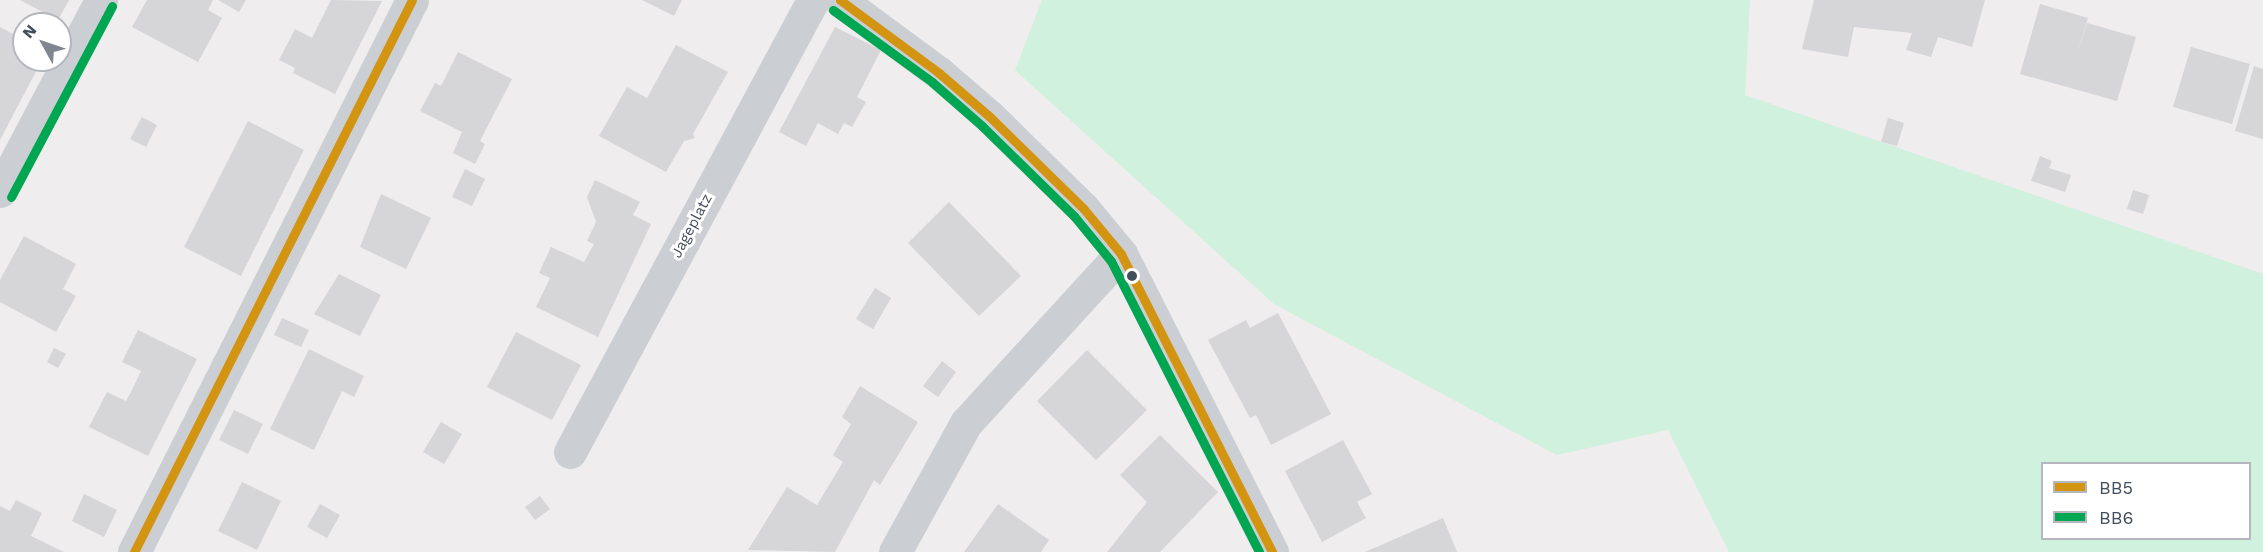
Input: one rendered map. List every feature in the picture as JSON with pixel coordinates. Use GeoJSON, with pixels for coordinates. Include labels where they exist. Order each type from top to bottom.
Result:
{"type":"FeatureCollection","features":[{"type":"Feature","properties":{"kind":"street"},"geometry":{"type":"LineString","coordinates":[[0,191],[101,0]]}},
{"type":"Feature","properties":{"kind":"street"},"geometry":{"type":"LineString","coordinates":[[134,552],[412,0]]}},
{"type":"Feature","properties":{"kind":"street","name":"Jageplatz"},"geometry":{"type":"LineString","coordinates":[[570,452],[813,0]]}},
{"type":"Feature","properties":{"kind":"street"},"geometry":{"type":"LineString","coordinates":[[840,0],[939,73],[990,117],[1083,208],[1121,254],[1272,552]]}},
{"type":"Feature","properties":{"kind":"street"},"geometry":{"type":"LineString","coordinates":[[895,552],[966,423],[1121,254]]}},
{"type":"Feature","properties":{"kind":"green space"},"geometry":{"type":"Polygon","coordinates":[[[1042,0],[1750,0],[1745,95],[2263,274],[2263,552],[1729,552],[1668,430],[1557,455],[1274,304],[1015,70],[1042,0]]]}},
{"type":"Feature","properties":{"kind":"building"},"geometry":{"type":"Polygon","coordinates":[[[20,0],[69,0],[62,12],[43,12],[20,0]]]}},
{"type":"Feature","properties":{"kind":"building"},"geometry":{"type":"Polygon","coordinates":[[[147,0],[213,0],[208,10],[222,18],[198,62],[132,27],[147,0]]]}},
{"type":"Feature","properties":{"kind":"building"},"geometry":{"type":"Polygon","coordinates":[[[218,0],[246,0],[239,12],[218,0]]]}},
{"type":"Feature","properties":{"kind":"building"},"geometry":{"type":"Polygon","coordinates":[[[331,0],[382,1],[335,94],[293,73],[295,68],[279,60],[295,29],[312,38],[331,0]]]}},
{"type":"Feature","properties":{"kind":"building"},"geometry":{"type":"Polygon","coordinates":[[[642,0],[682,0],[674,16],[642,0]]]}},
{"type":"Feature","properties":{"kind":"building"},"geometry":{"type":"Polygon","coordinates":[[[1814,0],[1985,0],[1972,47],[1938,37],[1931,57],[1906,50],[1912,33],[1854,27],[1848,57],[1802,49],[1814,0]]]}},
{"type":"Feature","properties":{"kind":"building"},"geometry":{"type":"Polygon","coordinates":[[[2040,4],[2088,18],[2076,56],[2087,23],[2136,37],[2117,101],[2020,74],[2040,4]]]}},
{"type":"Feature","properties":{"kind":"building"},"geometry":{"type":"Polygon","coordinates":[[[0,27],[12,34],[12,72],[36,72],[0,140],[0,27]]]}},
{"type":"Feature","properties":{"kind":"building"},"geometry":{"type":"Polygon","coordinates":[[[835,27],[881,50],[857,97],[866,102],[852,127],[844,123],[838,134],[818,123],[806,146],[779,132],[835,27]]]}},
{"type":"Feature","properties":{"kind":"building"},"geometry":{"type":"Polygon","coordinates":[[[676,45],[728,72],[693,134],[695,138],[684,141],[666,172],[599,136],[627,87],[647,98],[676,45]]]}},
{"type":"Feature","properties":{"kind":"building"},"geometry":{"type":"Polygon","coordinates":[[[2191,47],[2250,64],[2232,124],[2173,107],[2191,47]]]}},
{"type":"Feature","properties":{"kind":"building"},"geometry":{"type":"Polygon","coordinates":[[[458,52],[512,79],[480,141],[485,144],[475,164],[453,153],[462,132],[420,111],[435,83],[441,86],[458,52]]]}},
{"type":"Feature","properties":{"kind":"building"},"geometry":{"type":"Polygon","coordinates":[[[2254,66],[2263,69],[2263,139],[2235,131],[2254,66]]]}},
{"type":"Feature","properties":{"kind":"building"},"geometry":{"type":"Polygon","coordinates":[[[142,117],[157,125],[146,147],[130,139],[142,117]]]}},
{"type":"Feature","properties":{"kind":"building"},"geometry":{"type":"Polygon","coordinates":[[[1888,118],[1904,123],[1897,146],[1881,142],[1888,118]]]}},
{"type":"Feature","properties":{"kind":"building"},"geometry":{"type":"Polygon","coordinates":[[[248,121],[304,150],[241,276],[184,247],[248,121]]]}},
{"type":"Feature","properties":{"kind":"building"},"geometry":{"type":"Polygon","coordinates":[[[2040,156],[2052,161],[2049,168],[2071,175],[2065,192],[2031,181],[2040,156]]]}},
{"type":"Feature","properties":{"kind":"building"},"geometry":{"type":"Polygon","coordinates":[[[465,169],[485,179],[472,206],[452,197],[465,169]]]}},
{"type":"Feature","properties":{"kind":"building"},"geometry":{"type":"Polygon","coordinates":[[[595,180],[640,202],[633,215],[651,224],[598,337],[536,307],[550,278],[539,273],[551,247],[584,262],[594,244],[587,241],[596,222],[587,197],[595,180]]]}},
{"type":"Feature","properties":{"kind":"building"},"geometry":{"type":"Polygon","coordinates":[[[2133,190],[2149,195],[2143,214],[2127,209],[2133,190]]]}},
{"type":"Feature","properties":{"kind":"building"},"geometry":{"type":"Polygon","coordinates":[[[381,194],[431,218],[406,269],[360,247],[381,194]]]}},
{"type":"Feature","properties":{"kind":"building"},"geometry":{"type":"Polygon","coordinates":[[[949,202],[1021,276],[979,316],[908,243],[949,202]]]}},
{"type":"Feature","properties":{"kind":"building"},"geometry":{"type":"Polygon","coordinates":[[[24,236],[76,264],[63,289],[76,296],[56,332],[0,302],[0,280],[24,236]]]}},
{"type":"Feature","properties":{"kind":"building"},"geometry":{"type":"Polygon","coordinates":[[[339,274],[381,295],[360,336],[314,314],[339,274]]]}},
{"type":"Feature","properties":{"kind":"building"},"geometry":{"type":"Polygon","coordinates":[[[875,288],[891,298],[873,329],[856,319],[875,288]]]}},
{"type":"Feature","properties":{"kind":"building"},"geometry":{"type":"Polygon","coordinates":[[[1278,313],[1331,414],[1271,445],[1256,415],[1250,418],[1208,340],[1246,320],[1250,328],[1278,313]]]}},
{"type":"Feature","properties":{"kind":"building"},"geometry":{"type":"Polygon","coordinates":[[[282,318],[309,330],[301,347],[274,335],[282,318]]]}},
{"type":"Feature","properties":{"kind":"building"},"geometry":{"type":"Polygon","coordinates":[[[138,330],[197,359],[148,456],[89,427],[107,392],[126,401],[134,386],[141,371],[122,362],[138,330]]]}},
{"type":"Feature","properties":{"kind":"building"},"geometry":{"type":"Polygon","coordinates":[[[516,332],[581,365],[552,420],[487,387],[516,332]]]}},
{"type":"Feature","properties":{"kind":"building"},"geometry":{"type":"Polygon","coordinates":[[[54,348],[66,354],[58,368],[47,362],[54,348]]]}},
{"type":"Feature","properties":{"kind":"building"},"geometry":{"type":"Polygon","coordinates":[[[309,349],[364,376],[354,397],[342,391],[314,450],[270,429],[309,349]]]}},
{"type":"Feature","properties":{"kind":"building"},"geometry":{"type":"Polygon","coordinates":[[[1087,350],[1147,410],[1096,460],[1037,401],[1087,350]]]}},
{"type":"Feature","properties":{"kind":"building"},"geometry":{"type":"Polygon","coordinates":[[[942,361],[956,372],[938,397],[923,386],[942,361]]]}},
{"type":"Feature","properties":{"kind":"building"},"geometry":{"type":"Polygon","coordinates":[[[860,386],[918,422],[880,485],[874,480],[835,552],[748,550],[787,487],[817,505],[843,462],[833,455],[851,424],[842,417],[860,386]]]}},
{"type":"Feature","properties":{"kind":"building"},"geometry":{"type":"Polygon","coordinates":[[[234,410],[263,424],[248,454],[219,440],[234,410]]]}},
{"type":"Feature","properties":{"kind":"building"},"geometry":{"type":"Polygon","coordinates":[[[441,422],[462,434],[444,464],[423,452],[441,422]]]}},
{"type":"Feature","properties":{"kind":"building"},"geometry":{"type":"Polygon","coordinates":[[[1160,435],[1218,492],[1160,552],[1107,552],[1147,502],[1120,475],[1160,435]]]}},
{"type":"Feature","properties":{"kind":"building"},"geometry":{"type":"Polygon","coordinates":[[[1343,440],[1372,494],[1357,502],[1366,518],[1322,542],[1285,471],[1343,440]]]}},
{"type":"Feature","properties":{"kind":"building"},"geometry":{"type":"Polygon","coordinates":[[[242,482],[281,501],[257,550],[218,531],[242,482]]]}},
{"type":"Feature","properties":{"kind":"building"},"geometry":{"type":"Polygon","coordinates":[[[84,494],[117,510],[104,537],[72,521],[84,494]]]}},
{"type":"Feature","properties":{"kind":"building"},"geometry":{"type":"Polygon","coordinates":[[[540,496],[550,509],[535,520],[525,507],[540,496]]]}},
{"type":"Feature","properties":{"kind":"building"},"geometry":{"type":"Polygon","coordinates":[[[16,500],[42,513],[31,536],[64,552],[0,552],[0,506],[10,511],[16,500]]]}},
{"type":"Feature","properties":{"kind":"building"},"geometry":{"type":"Polygon","coordinates":[[[320,504],[340,515],[327,538],[307,527],[320,504]]]}},
{"type":"Feature","properties":{"kind":"building"},"geometry":{"type":"Polygon","coordinates":[[[998,504],[1049,540],[1041,552],[964,552],[998,504]]]}},
{"type":"Feature","properties":{"kind":"building"},"geometry":{"type":"Polygon","coordinates":[[[1443,518],[1457,552],[1365,552],[1443,518]]]}},
{"type":"Feature","properties":{"kind":"transit line","name":"BB5"},"geometry":{"type":"LineString","coordinates":[[134,552],[412,0]]}},
{"type":"Feature","properties":{"kind":"transit line","name":"BB5"},"geometry":{"type":"LineString","coordinates":[[840,0],[939,73],[990,117],[1083,208],[1121,254],[1272,552]]}},
{"type":"Feature","properties":{"kind":"transit line","name":"BB6"},"geometry":{"type":"LineString","coordinates":[[11,197],[112,6]]}},
{"type":"Feature","properties":{"kind":"transit line","name":"BB6"},"geometry":{"type":"LineString","coordinates":[[833,10],[932,82],[982,126],[1074,216],[1111,261],[1259,552]]}}]}
